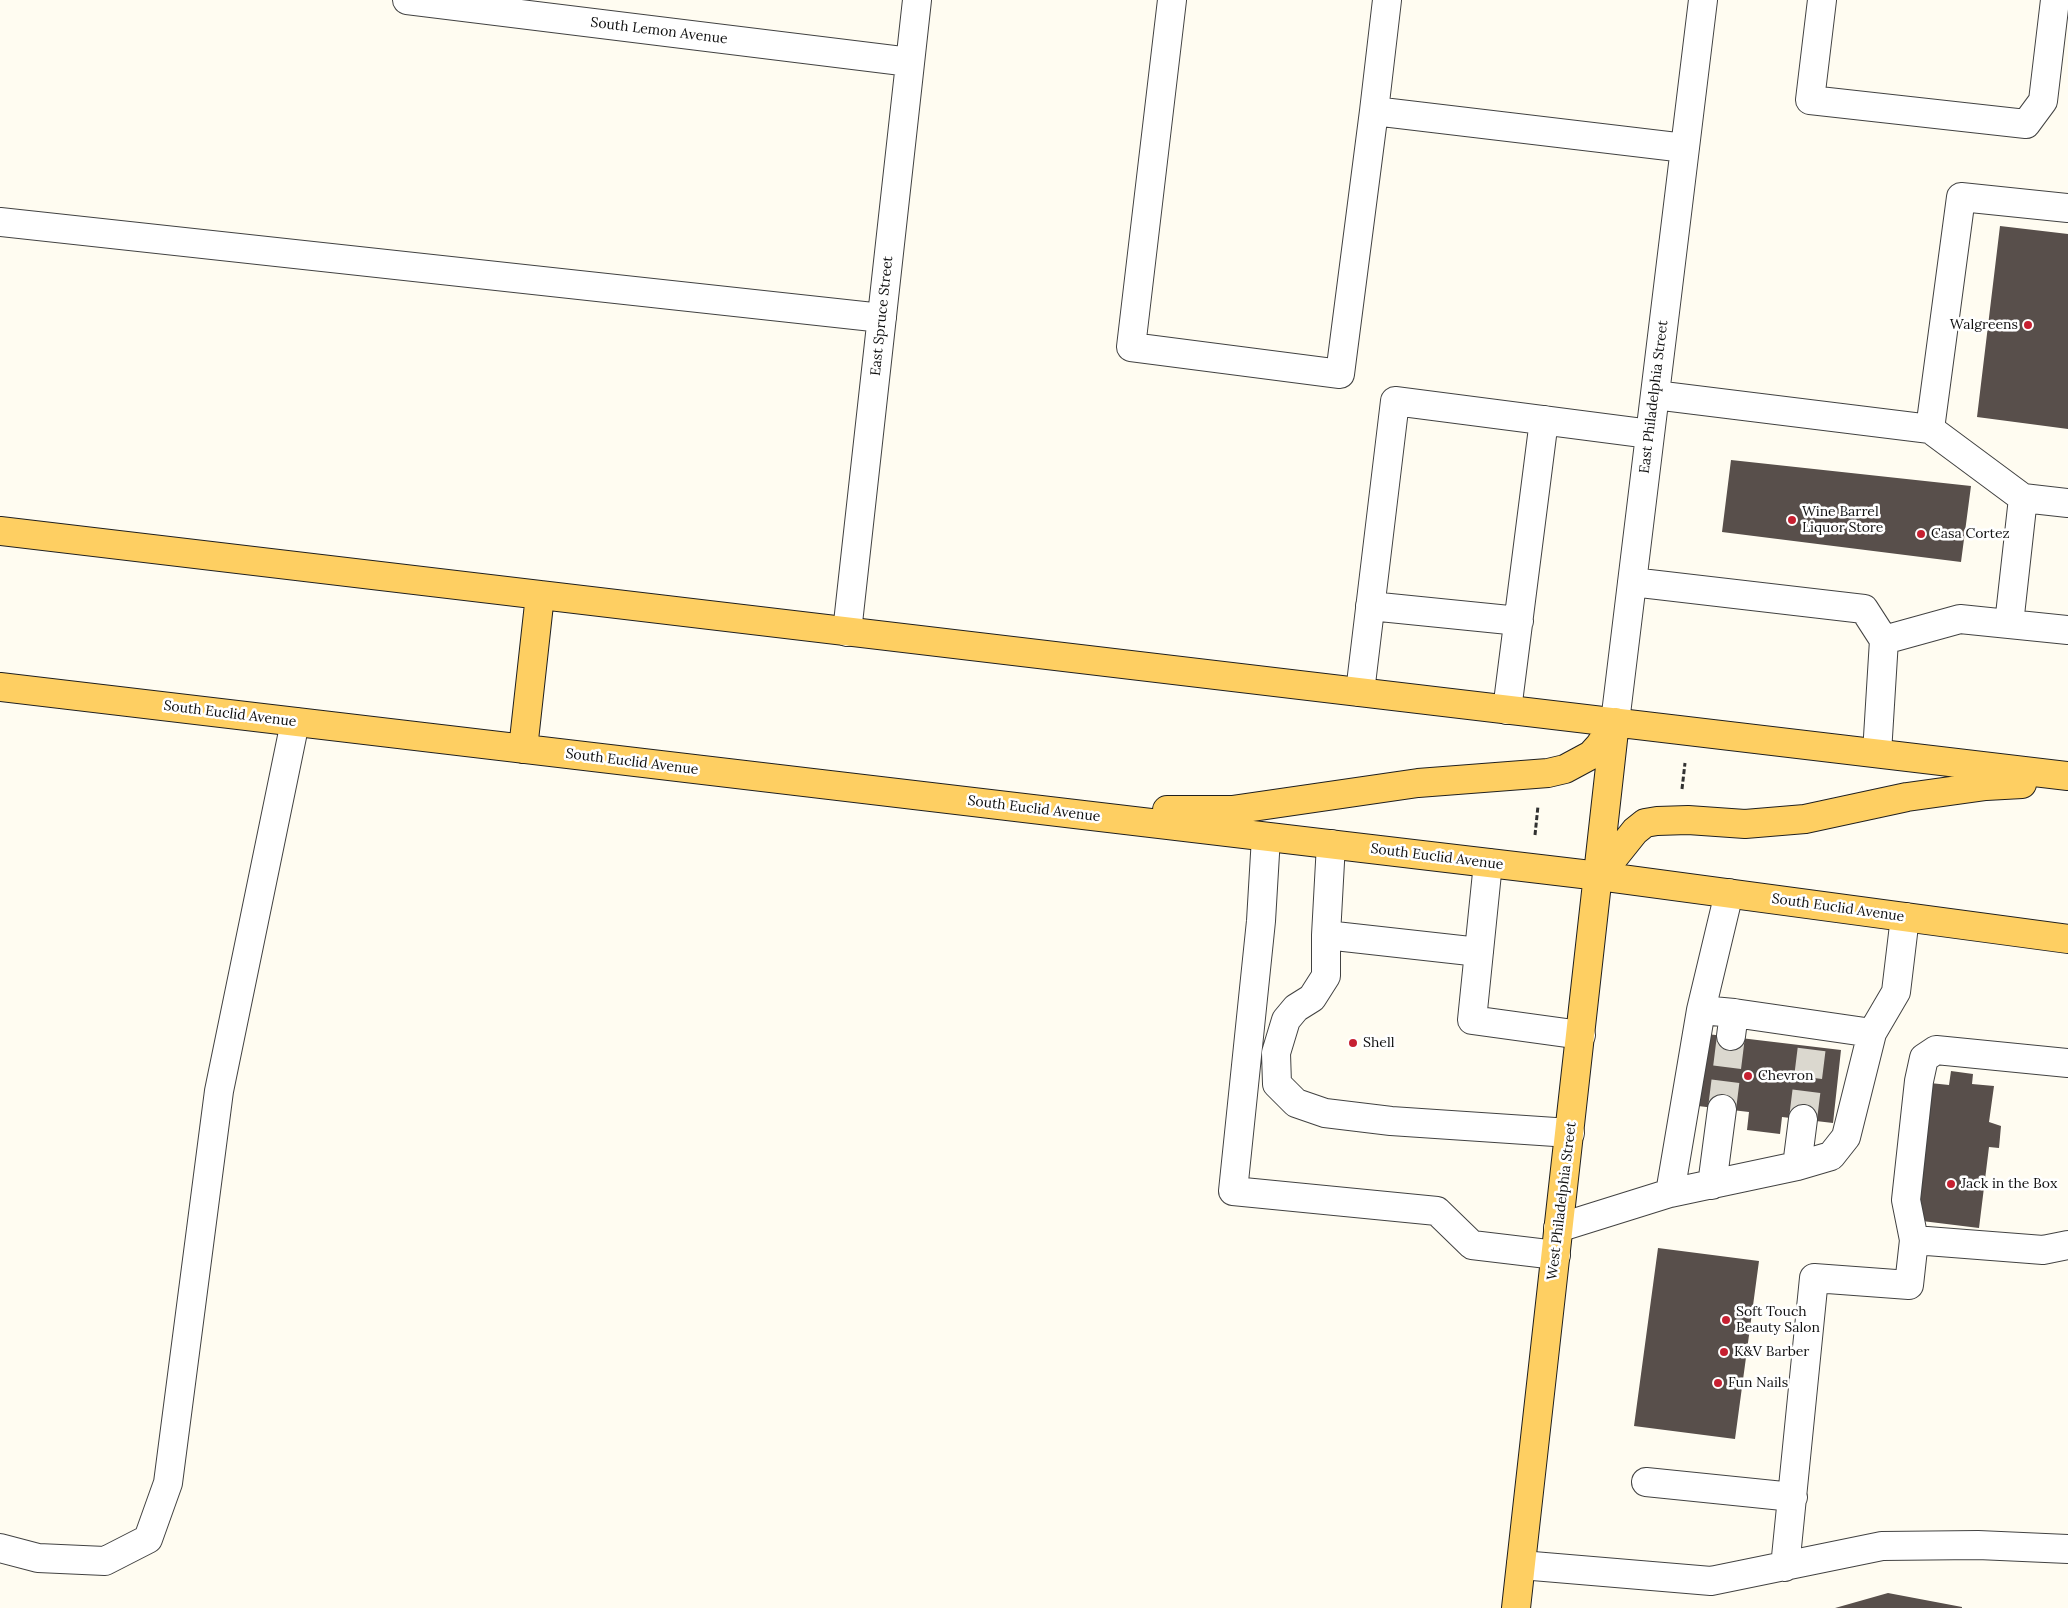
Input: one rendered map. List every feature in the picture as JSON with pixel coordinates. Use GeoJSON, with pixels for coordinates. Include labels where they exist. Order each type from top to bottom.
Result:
{"type":"FeatureCollection","features":[{"type":"Feature","properties":{"kind":"main road"},"geometry":{"type":"LineString","coordinates":[[0,531],[2068,776]]}},
{"type":"Feature","properties":{"kind":"main road"},"geometry":{"type":"LineString","coordinates":[[523,749],[540,595]]}},
{"type":"Feature","properties":{"kind":"main road","name":"South Euclid Avenue"},"geometry":{"type":"LineString","coordinates":[[0,686],[1599,876],[2068,939]]}},
{"type":"Feature","properties":{"kind":"main road"},"geometry":{"type":"LineString","coordinates":[[1025,808],[1232,810],[1418,783],[1548,773],[1564,770],[1590,754],[1600,745],[1615,722]]}},
{"type":"Feature","properties":{"kind":"main road","name":"East Philadelphia Street"},"geometry":{"type":"LineString","coordinates":[[1608,795],[1615,722]]}},
{"type":"Feature","properties":{"kind":"main road"},"geometry":{"type":"LineString","coordinates":[[1599,876],[1635,831],[1645,823],[1688,820],[1745,824],[1805,819],[1907,797],[1986,786],[2068,783]]}},
{"type":"Feature","properties":{"kind":"main road","name":"West Philadelphia Street"},"geometry":{"type":"LineString","coordinates":[[1516,1608],[1608,795]]}},
{"type":"Feature","properties":{"kind":"street","name":"South Lemon Avenue"},"geometry":{"type":"LineString","coordinates":[[408,0],[910,62]]}},
{"type":"Feature","properties":{"kind":"street","name":"East Spruce Street"},"geometry":{"type":"LineString","coordinates":[[848,632],[917,0]]}},
{"type":"Feature","properties":{"kind":"street"},"geometry":{"type":"LineString","coordinates":[[1172,0],[1131,347],[1340,374],[1387,0]]}},
{"type":"Feature","properties":{"kind":"street","name":"East Philadelphia Street"},"geometry":{"type":"LineString","coordinates":[[1615,722],[1703,0]]}},
{"type":"Feature","properties":{"kind":"street"},"geometry":{"type":"LineString","coordinates":[[1822,0],[1810,100],[2026,124],[2043,102],[2055,0]]}},
{"type":"Feature","properties":{"kind":"street"},"geometry":{"type":"LineString","coordinates":[[1374,112],[1685,148]]}},
{"type":"Feature","properties":{"kind":"street"},"geometry":{"type":"LineString","coordinates":[[1930,429],[1961,197],[2068,208]]}},
{"type":"Feature","properties":{"kind":"street"},"geometry":{"type":"LineString","coordinates":[[0,222],[882,318]]}},
{"type":"Feature","properties":{"kind":"street"},"geometry":{"type":"LineString","coordinates":[[1655,395],[1930,429],[2023,498],[2068,503]]}},
{"type":"Feature","properties":{"kind":"street"},"geometry":{"type":"LineString","coordinates":[[1360,692],[1394,401],[1650,434]]}},
{"type":"Feature","properties":{"kind":"street"},"geometry":{"type":"LineString","coordinates":[[1507,710],[1544,420]]}},
{"type":"Feature","properties":{"kind":"street"},"geometry":{"type":"LineString","coordinates":[[2009,624],[2023,498]]}},
{"type":"Feature","properties":{"kind":"street"},"geometry":{"type":"LineString","coordinates":[[1632,582],[1864,609],[1884,640],[1877,754]]}},
{"type":"Feature","properties":{"kind":"street"},"geometry":{"type":"LineString","coordinates":[[1370,606],[1519,621]]}},
{"type":"Feature","properties":{"kind":"street"},"geometry":{"type":"LineString","coordinates":[[1884,640],[1960,619],[2068,630]]}},
{"type":"Feature","properties":{"kind":"street"},"geometry":{"type":"LineString","coordinates":[[0,1548],[38,1558],[105,1561],[148,1539],[168,1483],[219,1091],[295,722]]}},
{"type":"Feature","properties":{"kind":"street"},"geometry":{"type":"LineString","coordinates":[[1266,836],[1260,921],[1234,1191],[1437,1211],[1472,1245],[1556,1255]]}},
{"type":"Feature","properties":{"kind":"street"},"geometry":{"type":"LineString","coordinates":[[1331,844],[1326,936],[1326,976],[1312,998],[1296,1008],[1286,1020],[1276,1053],[1277,1084],[1296,1104],[1325,1113],[1391,1121],[1570,1132]]}},
{"type":"Feature","properties":{"kind":"street"},"geometry":{"type":"LineString","coordinates":[[1488,863],[1472,1020],[1581,1035]]}},
{"type":"Feature","properties":{"kind":"street"},"geometry":{"type":"LineString","coordinates":[[1670,1193],[1701,1010],[1730,893]]}},
{"type":"Feature","properties":{"kind":"street"},"geometry":{"type":"LineString","coordinates":[[1558,1228],[1670,1193],[1797,1166],[1831,1156],[1846,1137],[1872,1033],[1896,992],[1906,917]]}},
{"type":"Feature","properties":{"kind":"street"},"geometry":{"type":"LineString","coordinates":[[1326,936],[1479,952]]}},
{"type":"Feature","properties":{"kind":"street"},"geometry":{"type":"LineString","coordinates":[[1701,1010],[1732,1025],[1813,1035],[1872,1033]]}},
{"type":"Feature","properties":{"kind":"street"},"geometry":{"type":"LineString","coordinates":[[1785,1567],[1814,1278],[1909,1285],[1914,1240],[1906,1200],[1919,1081],[1924,1058],[1936,1050],[2068,1063]]}},
{"type":"Feature","properties":{"kind":"street"},"geometry":{"type":"LineString","coordinates":[[1712,1185],[1722,1109]]}},
{"type":"Feature","properties":{"kind":"street"},"geometry":{"type":"LineString","coordinates":[[1797,1166],[1803,1119]]}},
{"type":"Feature","properties":{"kind":"street"},"geometry":{"type":"LineString","coordinates":[[1914,1240],[2043,1250],[2068,1245]]}},
{"type":"Feature","properties":{"kind":"street"},"geometry":{"type":"LineString","coordinates":[[1646,1482],[1792,1497]]}},
{"type":"Feature","properties":{"kind":"street"},"geometry":{"type":"LineString","coordinates":[[1521,1565],[1711,1581],[1882,1546],[1978,1545],[2068,1549]]}},
{"type":"Feature","properties":{"kind":"path"},"geometry":{"type":"LineString","coordinates":[[1535,836],[1539,802]]}},
{"type":"Feature","properties":{"kind":"building","name":"Walgreens"},"geometry":{"type":"Polygon","coordinates":[[[2000,226],[2068,234],[2068,429],[1977,417],[2000,226]]]}},
{"type":"Feature","properties":{"kind":"building"},"geometry":{"type":"Polygon","coordinates":[[[1731,460],[1971,486],[1961,562],[1722,532],[1731,460]]]}},
{"type":"Feature","properties":{"kind":"building"},"geometry":{"type":"Polygon","coordinates":[[[1707,1034],[1841,1050],[1833,1123],[1782,1117],[1780,1134],[1747,1130],[1749,1112],[1698,1106],[1707,1034]]]}},
{"type":"Feature","properties":{"kind":"building","name":"Jack in the Box"},"geometry":{"type":"Polygon","coordinates":[[[1951,1071],[1973,1074],[1972,1084],[1994,1086],[1989,1122],[2001,1126],[1999,1148],[1989,1147],[1979,1228],[1914,1220],[1930,1083],[1949,1085],[1951,1071]]]}},
{"type":"Feature","properties":{"kind":"building"},"geometry":{"type":"Polygon","coordinates":[[[1658,1248],[1759,1261],[1735,1439],[1634,1426],[1658,1248]]]}},
{"type":"Feature","properties":{"kind":"building"},"geometry":{"type":"Polygon","coordinates":[[[1888,1593],[1962,1607],[1962,1608],[1835,1608],[1888,1593]]]}},
{"type":"Feature","properties":{"kind":"tunnel"},"geometry":{"type":"LineString","coordinates":[[1722,1109],[1731,1036]]}},
{"type":"Feature","properties":{"kind":"tunnel"},"geometry":{"type":"LineString","coordinates":[[1803,1119],[1812,1046]]}},
{"type":"Feature","properties":{"kind":"place","name":"Walgreens"},"geometry":{"type":"Point","coordinates":[2028,325]}},
{"type":"Feature","properties":{"kind":"place","name":"Wine Barrel Liquor Store"},"geometry":{"type":"Point","coordinates":[1792,520]}},
{"type":"Feature","properties":{"kind":"place","name":"Casa Cortez"},"geometry":{"type":"Point","coordinates":[1921,534]}},
{"type":"Feature","properties":{"kind":"place","name":"Shell"},"geometry":{"type":"Point","coordinates":[1353,1043]}},
{"type":"Feature","properties":{"kind":"place","name":"Chevron"},"geometry":{"type":"Point","coordinates":[1748,1076]}},
{"type":"Feature","properties":{"kind":"place","name":"Jack in the Box"},"geometry":{"type":"Point","coordinates":[1951,1184]}},
{"type":"Feature","properties":{"kind":"place","name":"Soft Touch Beauty Salon"},"geometry":{"type":"Point","coordinates":[1726,1320]}},
{"type":"Feature","properties":{"kind":"place","name":"K&V Barber"},"geometry":{"type":"Point","coordinates":[1724,1352]}},
{"type":"Feature","properties":{"kind":"place","name":"Fun Nails"},"geometry":{"type":"Point","coordinates":[1718,1383]}}]}
